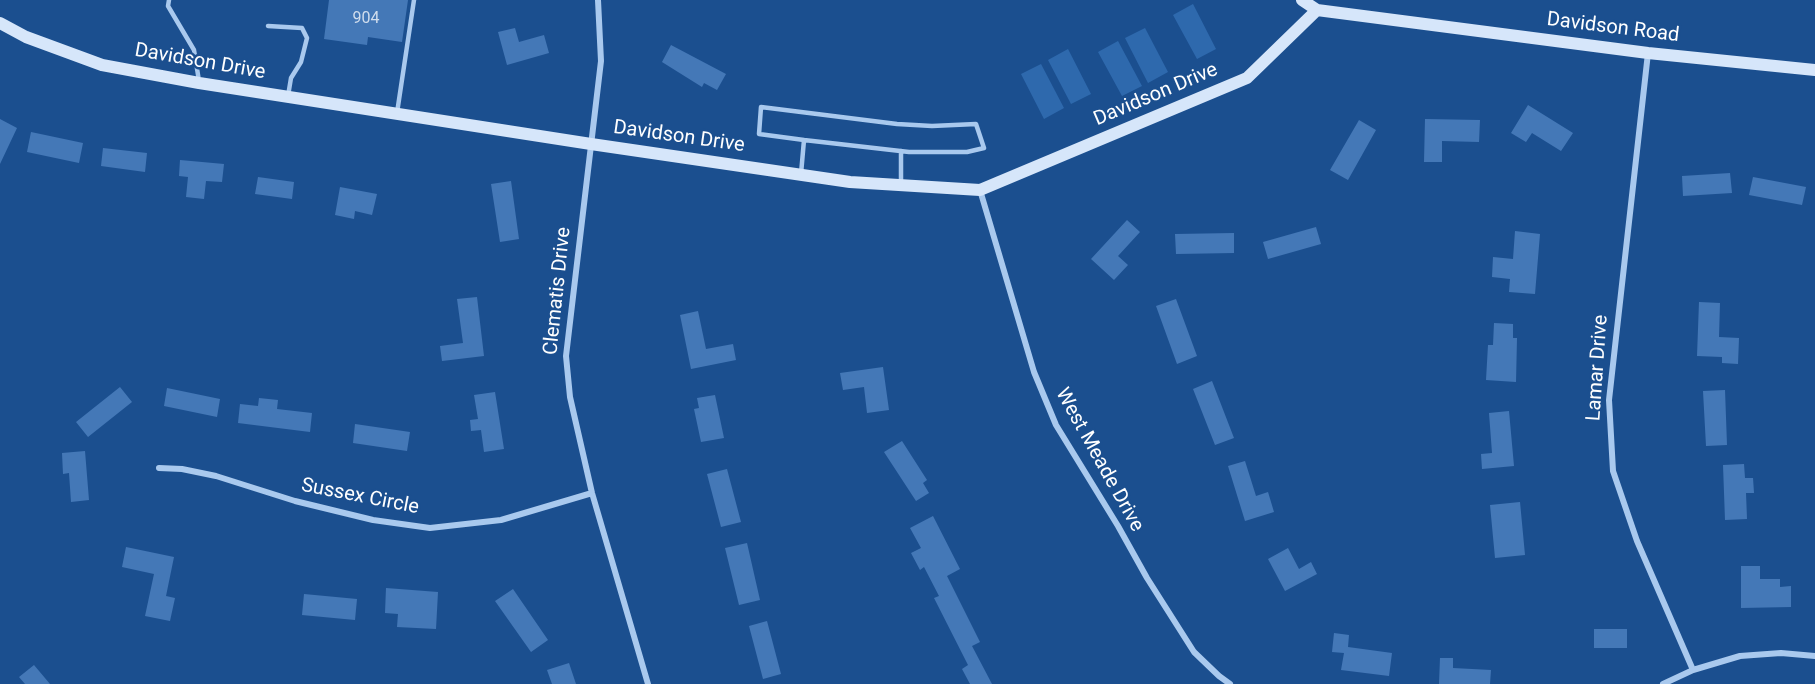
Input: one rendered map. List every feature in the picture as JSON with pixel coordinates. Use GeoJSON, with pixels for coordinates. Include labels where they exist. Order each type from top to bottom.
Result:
{"type":"FeatureCollection","features":[{"type":"Feature","properties":{"kind":"street","name":"Clematis Drive"},"geometry":{"type":"LineString","coordinates":[[598,0],[601,61],[566,356],[570,397],[592,493],[648,684]]}},
{"type":"Feature","properties":{"kind":"street","name":"Davidson Road"},"geometry":{"type":"LineString","coordinates":[[1302,0],[1317,10],[1647,53],[1815,70]]}},
{"type":"Feature","properties":{"kind":"street","name":"Davidson Drive"},"geometry":{"type":"LineString","coordinates":[[0,23],[26,37],[102,65],[200,83],[396,115],[850,182],[980,190],[1247,78],[1317,10]]}},
{"type":"Feature","properties":{"kind":"street","name":"Lamar Drive"},"geometry":{"type":"LineString","coordinates":[[1647,53],[1609,400],[1613,471],[1637,541],[1694,670]]}},
{"type":"Feature","properties":{"kind":"street","name":"West Meade Drive"},"geometry":{"type":"LineString","coordinates":[[980,190],[1034,372],[1056,425],[1194,652],[1230,684]]}},
{"type":"Feature","properties":{"kind":"street","name":"Sussex Circle"},"geometry":{"type":"LineString","coordinates":[[159,468],[182,469],[216,476],[296,501],[373,520],[430,528],[501,520],[592,493]]}},
{"type":"Feature","properties":{"kind":"street"},"geometry":{"type":"LineString","coordinates":[[1663,684],[1694,670],[1740,656],[1780,653],[1815,656]]}},
{"type":"Feature","properties":{"kind":"lane"},"geometry":{"type":"LineString","coordinates":[[169,0],[168,6],[194,50],[200,83]]}},
{"type":"Feature","properties":{"kind":"lane"},"geometry":{"type":"LineString","coordinates":[[396,115],[414,0]]}},
{"type":"Feature","properties":{"kind":"lane"},"geometry":{"type":"LineString","coordinates":[[268,26],[303,28],[307,38],[301,62],[291,78],[288,97]]}},
{"type":"Feature","properties":{"kind":"lane"},"geometry":{"type":"LineString","coordinates":[[761,106],[897,124],[932,126],[976,124],[984,148],[967,152],[901,152],[804,141],[759,134],[761,106]]}},
{"type":"Feature","properties":{"kind":"lane"},"geometry":{"type":"LineString","coordinates":[[801,174],[804,141]]}},
{"type":"Feature","properties":{"kind":"lane"},"geometry":{"type":"LineString","coordinates":[[901,152],[901,185]]}},
{"type":"Feature","properties":{"kind":"shaded area"},"geometry":{"type":"Polygon","coordinates":[[[1193,4],[1216,49],[1197,59],[1173,15],[1193,4]]]}},
{"type":"Feature","properties":{"kind":"shaded area"},"geometry":{"type":"Polygon","coordinates":[[[1145,28],[1168,72],[1148,83],[1125,38],[1145,28]]]}},
{"type":"Feature","properties":{"kind":"shaded area"},"geometry":{"type":"Polygon","coordinates":[[[1118,41],[1142,86],[1122,96],[1098,52],[1118,41]]]}},
{"type":"Feature","properties":{"kind":"shaded area"},"geometry":{"type":"Polygon","coordinates":[[[1068,49],[1091,94],[1071,104],[1048,60],[1068,49]]]}},
{"type":"Feature","properties":{"kind":"shaded area"},"geometry":{"type":"Polygon","coordinates":[[[1041,64],[1064,108],[1044,119],[1021,74],[1041,64]]]}},
{"type":"Feature","properties":{"kind":"building"},"geometry":{"type":"Polygon","coordinates":[[[329,0],[408,0],[402,42],[368,37],[367,45],[324,39],[329,0]]]}},
{"type":"Feature","properties":{"kind":"building"},"geometry":{"type":"Polygon","coordinates":[[[515,28],[519,42],[544,35],[549,53],[507,65],[498,32],[515,28]]]}},
{"type":"Feature","properties":{"kind":"building"},"geometry":{"type":"Polygon","coordinates":[[[671,45],[726,74],[717,90],[704,83],[702,87],[662,62],[671,45]]]}},
{"type":"Feature","properties":{"kind":"building"},"geometry":{"type":"Polygon","coordinates":[[[1528,105],[1573,133],[1561,151],[1532,133],[1526,142],[1511,133],[1528,105]]]}},
{"type":"Feature","properties":{"kind":"building"},"geometry":{"type":"Polygon","coordinates":[[[0,119],[17,128],[0,164],[0,119]]]}},
{"type":"Feature","properties":{"kind":"building"},"geometry":{"type":"Polygon","coordinates":[[[1425,119],[1480,120],[1479,142],[1442,141],[1442,162],[1424,162],[1425,119]]]}},
{"type":"Feature","properties":{"kind":"building"},"geometry":{"type":"Polygon","coordinates":[[[1359,120],[1376,130],[1348,180],[1330,170],[1359,120]]]}},
{"type":"Feature","properties":{"kind":"building"},"geometry":{"type":"Polygon","coordinates":[[[31,132],[83,143],[79,163],[27,152],[31,132]]]}},
{"type":"Feature","properties":{"kind":"building"},"geometry":{"type":"Polygon","coordinates":[[[103,148],[147,153],[145,172],[101,166],[103,148]]]}},
{"type":"Feature","properties":{"kind":"building"},"geometry":{"type":"Polygon","coordinates":[[[180,160],[224,164],[222,182],[206,181],[204,199],[186,197],[188,177],[179,176],[180,160]]]}},
{"type":"Feature","properties":{"kind":"building"},"geometry":{"type":"Polygon","coordinates":[[[1730,173],[1732,193],[1683,196],[1682,176],[1730,173]]]}},
{"type":"Feature","properties":{"kind":"building"},"geometry":{"type":"Polygon","coordinates":[[[258,177],[294,182],[292,199],[255,194],[258,177]]]}},
{"type":"Feature","properties":{"kind":"building"},"geometry":{"type":"Polygon","coordinates":[[[1753,177],[1806,187],[1802,205],[1749,195],[1753,177]]]}},
{"type":"Feature","properties":{"kind":"building"},"geometry":{"type":"Polygon","coordinates":[[[511,181],[519,239],[500,242],[491,184],[511,181]]]}},
{"type":"Feature","properties":{"kind":"building"},"geometry":{"type":"Polygon","coordinates":[[[340,187],[377,194],[372,215],[355,211],[354,219],[335,215],[340,187]]]}},
{"type":"Feature","properties":{"kind":"building"},"geometry":{"type":"Polygon","coordinates":[[[1127,220],[1140,232],[1118,256],[1128,265],[1114,280],[1091,259],[1127,220]]]}},
{"type":"Feature","properties":{"kind":"building"},"geometry":{"type":"Polygon","coordinates":[[[1316,227],[1321,244],[1268,259],[1263,242],[1316,227]]]}},
{"type":"Feature","properties":{"kind":"building"},"geometry":{"type":"Polygon","coordinates":[[[1515,231],[1540,234],[1535,294],[1509,292],[1510,279],[1492,277],[1493,257],[1513,259],[1515,231]]]}},
{"type":"Feature","properties":{"kind":"building"},"geometry":{"type":"Polygon","coordinates":[[[1234,233],[1234,253],[1176,254],[1175,234],[1234,233]]]}},
{"type":"Feature","properties":{"kind":"building"},"geometry":{"type":"Polygon","coordinates":[[[477,297],[484,356],[442,361],[440,346],[463,343],[457,299],[477,297]]]}},
{"type":"Feature","properties":{"kind":"building"},"geometry":{"type":"Polygon","coordinates":[[[1176,299],[1197,356],[1177,364],[1156,306],[1176,299]]]}},
{"type":"Feature","properties":{"kind":"building"},"geometry":{"type":"Polygon","coordinates":[[[1699,302],[1720,303],[1719,337],[1739,338],[1738,364],[1722,363],[1722,357],[1697,356],[1699,302]]]}},
{"type":"Feature","properties":{"kind":"building"},"geometry":{"type":"Polygon","coordinates":[[[698,311],[706,349],[733,344],[736,360],[691,369],[680,315],[698,311]]]}},
{"type":"Feature","properties":{"kind":"building"},"geometry":{"type":"Polygon","coordinates":[[[1494,323],[1513,324],[1513,338],[1517,338],[1516,382],[1486,380],[1488,345],[1493,345],[1494,323]]]}},
{"type":"Feature","properties":{"kind":"building"},"geometry":{"type":"Polygon","coordinates":[[[883,367],[889,410],[867,413],[864,387],[843,390],[840,373],[883,367]]]}},
{"type":"Feature","properties":{"kind":"building"},"geometry":{"type":"Polygon","coordinates":[[[1212,381],[1234,438],[1215,445],[1193,389],[1212,381]]]}},
{"type":"Feature","properties":{"kind":"building"},"geometry":{"type":"Polygon","coordinates":[[[120,387],[132,402],[88,437],[76,422],[120,387]]]}},
{"type":"Feature","properties":{"kind":"building"},"geometry":{"type":"Polygon","coordinates":[[[167,388],[220,399],[217,417],[164,406],[167,388]]]}},
{"type":"Feature","properties":{"kind":"building"},"geometry":{"type":"Polygon","coordinates":[[[1725,390],[1727,445],[1706,446],[1703,391],[1725,390]]]}},
{"type":"Feature","properties":{"kind":"building"},"geometry":{"type":"Polygon","coordinates":[[[495,392],[504,449],[484,452],[481,430],[471,431],[470,420],[478,419],[474,395],[495,392]]]}},
{"type":"Feature","properties":{"kind":"building"},"geometry":{"type":"Polygon","coordinates":[[[715,395],[724,438],[701,442],[694,409],[699,408],[697,398],[715,395]]]}},
{"type":"Feature","properties":{"kind":"building"},"geometry":{"type":"Polygon","coordinates":[[[259,398],[278,400],[277,409],[312,413],[310,432],[238,423],[240,404],[258,406],[259,398]]]}},
{"type":"Feature","properties":{"kind":"building"},"geometry":{"type":"Polygon","coordinates":[[[1509,411],[1514,466],[1482,469],[1481,454],[1492,453],[1489,413],[1509,411]]]}},
{"type":"Feature","properties":{"kind":"building"},"geometry":{"type":"Polygon","coordinates":[[[355,424],[410,432],[407,451],[353,443],[355,424]]]}},
{"type":"Feature","properties":{"kind":"building"},"geometry":{"type":"Polygon","coordinates":[[[902,441],[927,480],[923,483],[929,493],[916,501],[884,452],[902,441]]]}},
{"type":"Feature","properties":{"kind":"building"},"geometry":{"type":"Polygon","coordinates":[[[85,451],[89,500],[71,502],[69,473],[63,474],[62,453],[85,451]]]}},
{"type":"Feature","properties":{"kind":"building"},"geometry":{"type":"Polygon","coordinates":[[[1245,461],[1256,496],[1268,492],[1274,512],[1245,521],[1228,466],[1245,461]]]}},
{"type":"Feature","properties":{"kind":"building"},"geometry":{"type":"Polygon","coordinates":[[[1744,464],[1745,478],[1753,478],[1754,493],[1746,493],[1747,519],[1725,520],[1723,465],[1744,464]]]}},
{"type":"Feature","properties":{"kind":"building"},"geometry":{"type":"Polygon","coordinates":[[[727,469],[741,522],[721,527],[707,474],[727,469]]]}},
{"type":"Feature","properties":{"kind":"building"},"geometry":{"type":"Polygon","coordinates":[[[1520,502],[1525,555],[1495,558],[1490,505],[1520,502]]]}},
{"type":"Feature","properties":{"kind":"building"},"geometry":{"type":"Polygon","coordinates":[[[933,516],[960,569],[947,576],[980,642],[972,646],[992,684],[970,684],[962,669],[968,665],[934,598],[939,596],[924,567],[920,570],[911,553],[921,548],[910,528],[933,516]]]}},
{"type":"Feature","properties":{"kind":"building"},"geometry":{"type":"Polygon","coordinates":[[[747,543],[760,600],[739,605],[725,548],[747,543]]]}},
{"type":"Feature","properties":{"kind":"building"},"geometry":{"type":"Polygon","coordinates":[[[126,547],[174,557],[166,596],[175,598],[170,621],[145,616],[154,574],[122,567],[126,547]]]}},
{"type":"Feature","properties":{"kind":"building"},"geometry":{"type":"Polygon","coordinates":[[[1288,548],[1299,569],[1311,562],[1317,574],[1285,591],[1268,559],[1288,548]]]}},
{"type":"Feature","properties":{"kind":"building"},"geometry":{"type":"Polygon","coordinates":[[[1741,566],[1760,566],[1760,579],[1780,579],[1780,587],[1791,586],[1791,607],[1741,608],[1741,566]]]}},
{"type":"Feature","properties":{"kind":"building"},"geometry":{"type":"Polygon","coordinates":[[[386,588],[438,592],[436,629],[397,627],[398,614],[385,613],[386,588]]]}},
{"type":"Feature","properties":{"kind":"building"},"geometry":{"type":"Polygon","coordinates":[[[513,589],[548,640],[531,652],[495,601],[513,589]]]}},
{"type":"Feature","properties":{"kind":"building"},"geometry":{"type":"Polygon","coordinates":[[[304,594],[357,599],[355,620],[302,615],[304,594]]]}},
{"type":"Feature","properties":{"kind":"building"},"geometry":{"type":"Polygon","coordinates":[[[767,621],[781,674],[763,679],[749,626],[767,621]]]}},
{"type":"Feature","properties":{"kind":"building"},"geometry":{"type":"Polygon","coordinates":[[[1594,629],[1627,629],[1627,648],[1594,648],[1594,629]]]}},
{"type":"Feature","properties":{"kind":"building"},"geometry":{"type":"Polygon","coordinates":[[[1334,633],[1349,635],[1348,647],[1392,653],[1389,676],[1341,670],[1344,653],[1332,652],[1334,633]]]}},
{"type":"Feature","properties":{"kind":"building"},"geometry":{"type":"Polygon","coordinates":[[[1440,658],[1453,658],[1453,668],[1491,670],[1490,684],[1439,684],[1440,658]]]}},
{"type":"Feature","properties":{"kind":"building"},"geometry":{"type":"Polygon","coordinates":[[[569,663],[576,684],[552,684],[547,670],[569,663]]]}},
{"type":"Feature","properties":{"kind":"building"},"geometry":{"type":"Polygon","coordinates":[[[34,665],[50,684],[25,684],[19,677],[34,665]]]}}]}
